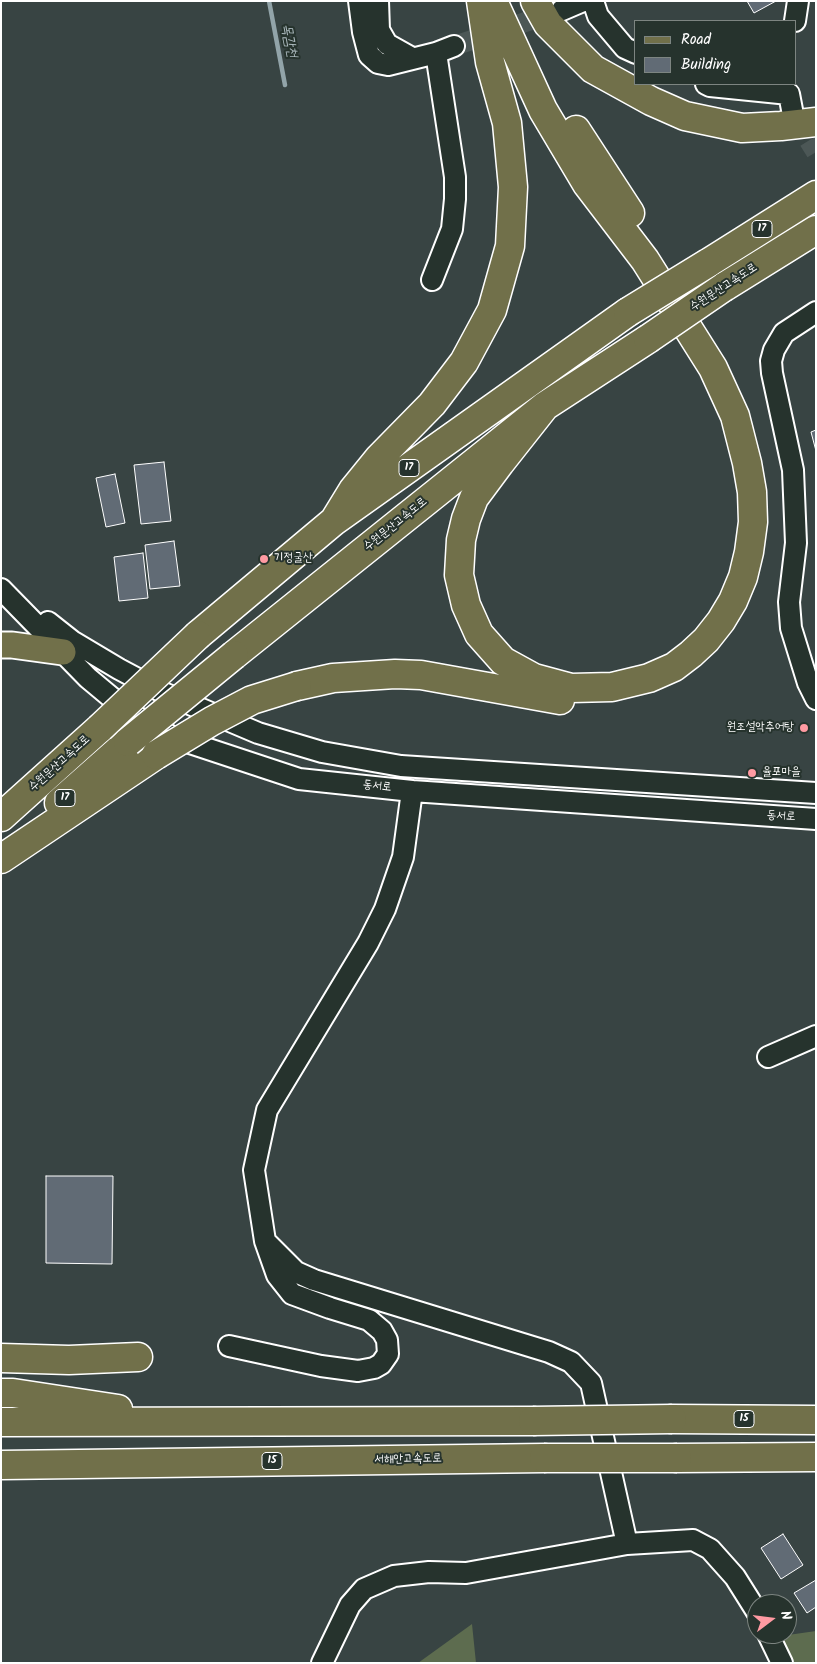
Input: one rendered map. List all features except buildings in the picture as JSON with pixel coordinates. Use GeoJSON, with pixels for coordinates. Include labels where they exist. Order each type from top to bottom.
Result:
{"type":"FeatureCollection","features":[{"type":"Feature","properties":{"kind":"highway"},"geometry":{"type":"LineString","coordinates":[[334,521],[353,490],[379,458],[432,404],[464,362],[492,310],[510,246],[513,187],[507,123],[490,62],[481,1]]}},
{"type":"Feature","properties":{"kind":"highway"},"geometry":{"type":"LineString","coordinates":[[493,1],[543,110],[587,184],[645,260],[713,368],[734,416],[748,463],[752,492],[753,522],[743,577],[733,601],[721,621],[706,640],[691,654],[674,667],[649,678],[612,687],[571,688],[534,678],[503,661],[479,634],[466,605],[459,575],[466,519],[474,498],[505,455],[545,406]]}},
{"type":"Feature","properties":{"kind":"highway"},"geometry":{"type":"LineString","coordinates":[[1,859],[156,754],[252,700],[297,686],[333,678],[395,674],[420,675],[577,702],[623,699],[659,689],[692,670],[718,648],[738,621],[753,594],[763,563],[768,530],[768,497],[764,457],[745,402],[698,316],[579,135],[542,73],[526,43],[513,1]]}},
{"type":"Feature","properties":{"kind":"highway"},"geometry":{"type":"LineString","coordinates":[[535,1],[548,24],[593,69],[651,101],[685,116],[742,128],[781,126],[804,119]]}},
{"type":"Feature","properties":{"kind":"highway","name":"수원문산고속도로"},"geometry":{"type":"LineString","coordinates":[[1,817],[100,728],[198,635],[334,521],[628,312],[816,195]]}},
{"type":"Feature","properties":{"kind":"highway","name":"수원문산고속도로"},"geometry":{"type":"LineString","coordinates":[[1,854],[128,742],[545,406],[724,287],[816,230]]}},
{"type":"Feature","properties":{"kind":"highway"},"geometry":{"type":"LineString","coordinates":[[1,1358],[69,1360],[138,1357]]}},
{"type":"Feature","properties":{"kind":"highway"},"geometry":{"type":"LineString","coordinates":[[1,1393],[13,1393],[208,1423]]}},
{"type":"Feature","properties":{"kind":"highway","name":"15"},"geometry":{"type":"LineString","coordinates":[[1,1422],[208,1423],[672,1419],[816,1420]]}},
{"type":"Feature","properties":{"kind":"highway","name":"서해안고속도로"},"geometry":{"type":"LineString","coordinates":[[1,1465],[544,1458],[816,1457]]}},
{"type":"Feature","properties":{"kind":"main road"},"geometry":{"type":"LineString","coordinates":[[1,645],[63,652]]}},
{"type":"Feature","properties":{"kind":"street"},"geometry":{"type":"LineString","coordinates":[[360,1],[363,32],[369,55],[378,63],[388,65],[445,50],[455,199],[452,229],[432,280]]}},
{"type":"Feature","properties":{"kind":"street"},"geometry":{"type":"LineString","coordinates":[[378,1],[380,30],[387,44],[412,58]]}},
{"type":"Feature","properties":{"kind":"street"},"geometry":{"type":"LineString","coordinates":[[562,10],[583,1]]}},
{"type":"Feature","properties":{"kind":"street"},"geometry":{"type":"LineString","coordinates":[[593,1],[598,16],[625,48],[634,52]]}},
{"type":"Feature","properties":{"kind":"street"},"geometry":{"type":"LineString","coordinates":[[795,20],[798,1]]}},
{"type":"Feature","properties":{"kind":"street"},"geometry":{"type":"LineString","coordinates":[[708,85],[790,89],[804,119]]}},
{"type":"Feature","properties":{"kind":"street"},"geometry":{"type":"LineString","coordinates":[[816,312],[784,333],[774,350],[771,361],[793,470],[796,506],[796,543],[789,602],[791,628],[808,683],[816,699]]}},
{"type":"Feature","properties":{"kind":"street","name":"동서로"},"geometry":{"type":"LineString","coordinates":[[1,588],[88,678],[130,713],[172,737],[299,779],[412,791],[816,819]]}},
{"type":"Feature","properties":{"kind":"street","name":"동서로"},"geometry":{"type":"LineString","coordinates":[[1,588],[72,641],[166,694],[258,733],[322,752],[401,766],[816,793]]}},
{"type":"Feature","properties":{"kind":"street"},"geometry":{"type":"LineString","coordinates":[[229,1346],[321,1366],[358,1371],[374,1368],[381,1364],[388,1354],[387,1340],[382,1331],[369,1320],[292,1294],[277,1275],[264,1241],[254,1170],[267,1110],[368,943],[385,909],[403,857],[412,791]]}},
{"type":"Feature","properties":{"kind":"street"},"geometry":{"type":"LineString","coordinates":[[768,1057],[816,1036]]}},
{"type":"Feature","properties":{"kind":"street"},"geometry":{"type":"LineString","coordinates":[[264,1241],[296,1272],[314,1280],[549,1352],[571,1362],[592,1383],[627,1544]]}},
{"type":"Feature","properties":{"kind":"street"},"geometry":{"type":"LineString","coordinates":[[322,1663],[350,1605],[364,1589],[394,1576],[429,1572],[466,1573],[627,1544],[693,1540],[710,1549],[735,1577],[747,1596]]}},
{"type":"Feature","properties":{"kind":"street"},"geometry":{"type":"LineString","coordinates":[[773,1644],[782,1663]]}},
{"type":"Feature","properties":{"kind":"green space"},"geometry":{"type":"Polygon","coordinates":[[[472,1624],[476,1663],[418,1663],[472,1624]]]}},
{"type":"Feature","properties":{"kind":"green space"},"geometry":{"type":"Polygon","coordinates":[[[816,1631],[816,1663],[774,1663],[774,1644],[797,1644],[797,1634],[816,1631]]]}},
{"type":"Feature","properties":{"kind":"waterway","name":"목감천"},"geometry":{"type":"LineString","coordinates":[[269,1],[285,85]]}},
{"type":"Feature","properties":{"kind":"tunnel"},"geometry":{"type":"LineString","coordinates":[[454,46],[555,12]]}},
{"type":"Feature","properties":{"kind":"tunnel"},"geometry":{"type":"LineString","coordinates":[[793,115],[816,152]]}},
{"type":"Feature","properties":{"kind":"place","name":"기정굴산"},"geometry":{"type":"Point","coordinates":[264,559]}},
{"type":"Feature","properties":{"kind":"place","name":"원조설악추어탕"},"geometry":{"type":"Point","coordinates":[804,728]}},
{"type":"Feature","properties":{"kind":"place","name":"율포마을"},"geometry":{"type":"Point","coordinates":[752,773]}}]}
